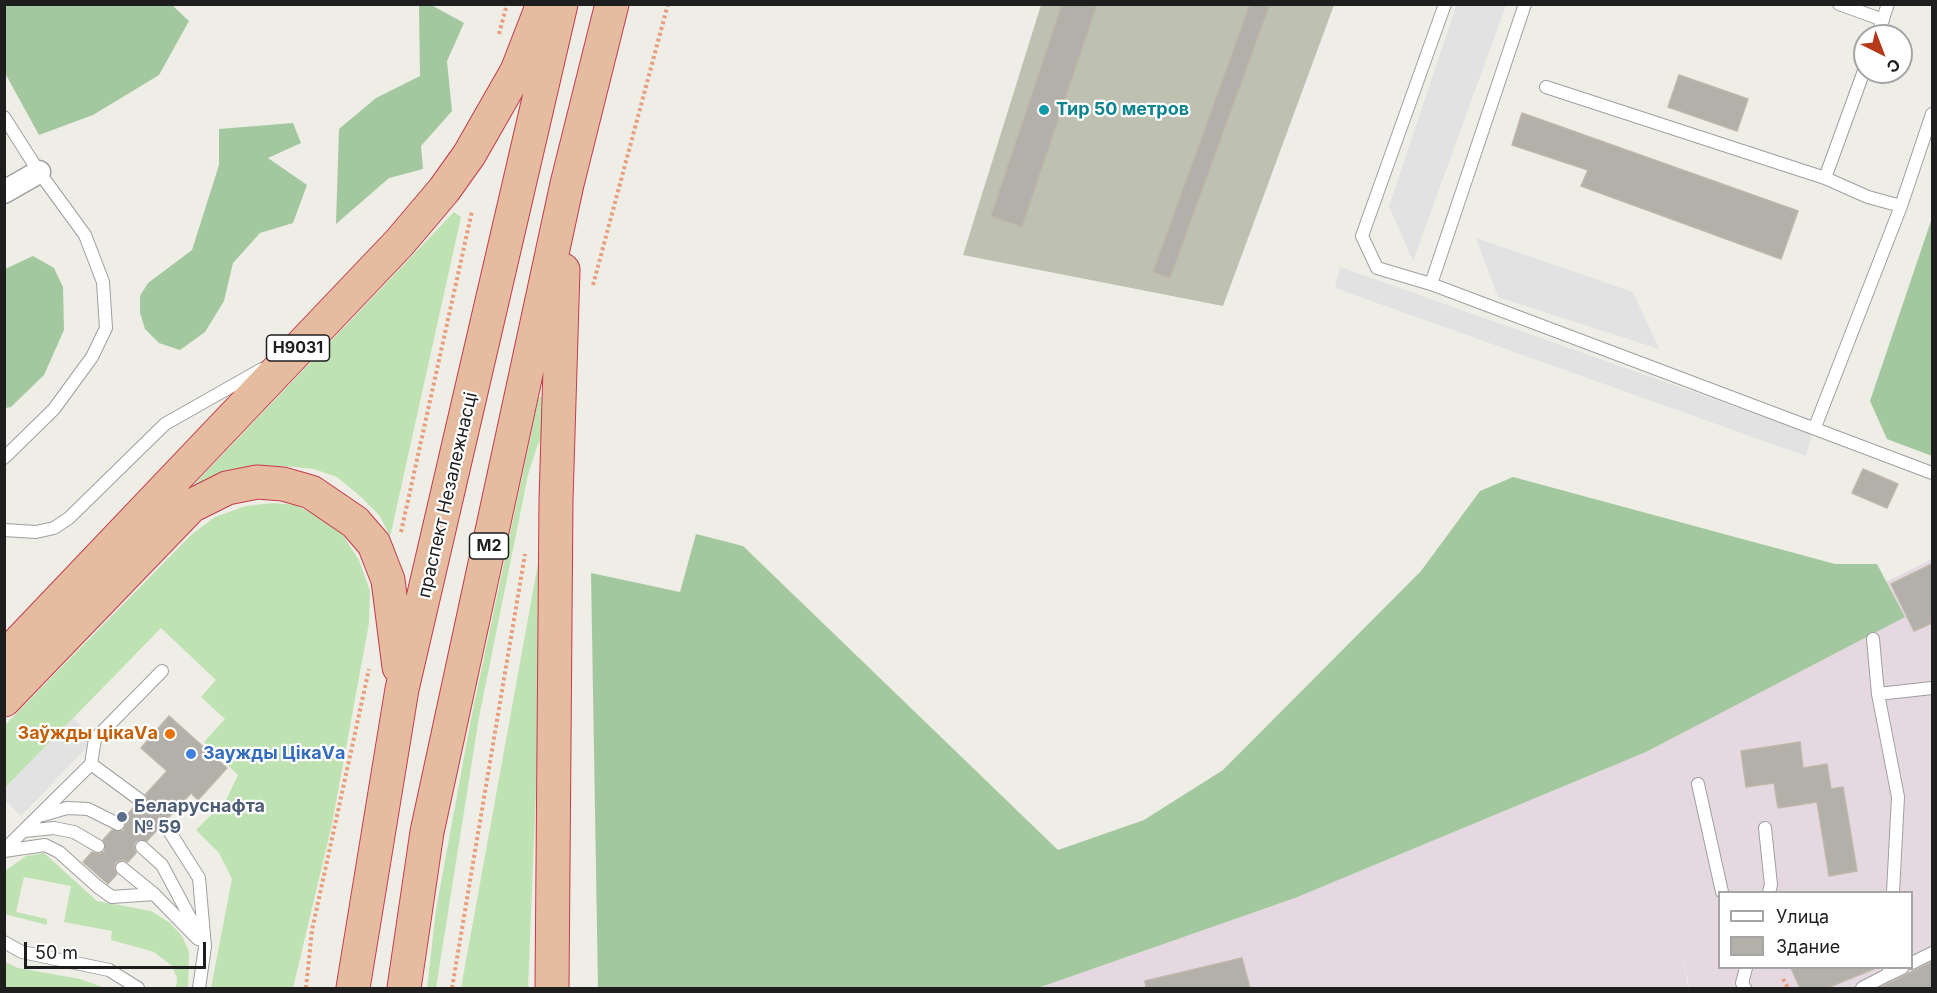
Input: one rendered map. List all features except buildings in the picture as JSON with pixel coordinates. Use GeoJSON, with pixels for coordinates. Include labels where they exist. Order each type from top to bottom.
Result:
{"type":"FeatureCollection","features":[{"type":"Feature","properties":{"kind":"highway","name":"Н9031"},"geometry":{"type":"LineString","coordinates":[[4,658],[400,242],[469,155],[517,71],[543,4]]}},
{"type":"Feature","properties":{"kind":"highway","name":"праспект Незалежнасці"},"geometry":{"type":"LineString","coordinates":[[353,988],[402,690],[561,4]]}},
{"type":"Feature","properties":{"kind":"highway","name":"М2"},"geometry":{"type":"LineString","coordinates":[[404,988],[427,832],[567,184],[612,4]]}},
{"type":"Feature","properties":{"kind":"highway"},"geometry":{"type":"LineString","coordinates":[[552,988],[556,489],[567,184]]}},
{"type":"Feature","properties":{"kind":"highway"},"geometry":{"type":"LineString","coordinates":[[4,700],[191,506],[227,488],[257,482],[283,484],[311,492],[355,522],[374,544],[391,552],[388,580],[402,690]]}},
{"type":"Feature","properties":{"kind":"street"},"geometry":{"type":"LineString","coordinates":[[4,192],[39,172]]}},
{"type":"Feature","properties":{"kind":"lane"},"geometry":{"type":"LineString","coordinates":[[1445,4],[1362,236],[1377,268],[1431,285],[1815,427],[1932,473]]}},
{"type":"Feature","properties":{"kind":"lane"},"geometry":{"type":"LineString","coordinates":[[1431,285],[1525,4]]}},
{"type":"Feature","properties":{"kind":"lane"},"geometry":{"type":"LineString","coordinates":[[1839,4],[1883,20]]}},
{"type":"Feature","properties":{"kind":"lane"},"geometry":{"type":"LineString","coordinates":[[1882,24],[1888,4]]}},
{"type":"Feature","properties":{"kind":"lane"},"geometry":{"type":"LineString","coordinates":[[1825,178],[1859,84]]}},
{"type":"Feature","properties":{"kind":"lane"},"geometry":{"type":"LineString","coordinates":[[1546,87],[1825,178],[1868,197],[1901,206]]}},
{"type":"Feature","properties":{"kind":"lane"},"geometry":{"type":"LineString","coordinates":[[1815,427],[1901,206],[1932,114]]}},
{"type":"Feature","properties":{"kind":"lane"},"geometry":{"type":"LineString","coordinates":[[4,117],[39,172],[85,235],[103,282],[106,328],[92,357],[54,409],[4,458]]}},
{"type":"Feature","properties":{"kind":"lane"},"geometry":{"type":"LineString","coordinates":[[4,530],[36,532],[54,528],[69,518],[165,424],[261,369],[322,323]]}},
{"type":"Feature","properties":{"kind":"lane"},"geometry":{"type":"LineString","coordinates":[[1872,639],[1878,694],[1898,797],[1893,891]]}},
{"type":"Feature","properties":{"kind":"lane"},"geometry":{"type":"LineString","coordinates":[[4,850],[91,764],[95,739],[162,671]]}},
{"type":"Feature","properties":{"kind":"lane"},"geometry":{"type":"LineString","coordinates":[[1878,694],[1932,688]]}},
{"type":"Feature","properties":{"kind":"lane"},"geometry":{"type":"LineString","coordinates":[[91,764],[141,800]]}},
{"type":"Feature","properties":{"kind":"lane"},"geometry":{"type":"LineString","coordinates":[[1698,784],[1722,891]]}},
{"type":"Feature","properties":{"kind":"lane"},"geometry":{"type":"LineString","coordinates":[[37,818],[66,808],[88,809],[118,824]]}},
{"type":"Feature","properties":{"kind":"lane"},"geometry":{"type":"LineString","coordinates":[[164,823],[199,878],[205,946],[200,988]]}},
{"type":"Feature","properties":{"kind":"lane"},"geometry":{"type":"LineString","coordinates":[[24,831],[54,828],[74,832],[98,846]]}},
{"type":"Feature","properties":{"kind":"lane"},"geometry":{"type":"LineString","coordinates":[[1766,828],[1772,885],[1769,891]]}},
{"type":"Feature","properties":{"kind":"lane"},"geometry":{"type":"LineString","coordinates":[[4,850],[45,845],[59,852],[112,897],[154,894]]}},
{"type":"Feature","properties":{"kind":"lane"},"geometry":{"type":"LineString","coordinates":[[142,847],[162,865],[205,946]]}},
{"type":"Feature","properties":{"kind":"lane"},"geometry":{"type":"LineString","coordinates":[[122,868],[154,894],[205,946]]}},
{"type":"Feature","properties":{"kind":"lane"},"geometry":{"type":"LineString","coordinates":[[4,942],[22,952],[109,970],[129,980],[138,988]]}},
{"type":"Feature","properties":{"kind":"lane"},"geometry":{"type":"LineString","coordinates":[[1913,962],[1932,953]]}},
{"type":"Feature","properties":{"kind":"lane"},"geometry":{"type":"LineString","coordinates":[[1739,969],[1744,986]]}},
{"type":"Feature","properties":{"kind":"lane"},"geometry":{"type":"LineString","coordinates":[[1744,986],[1746,969]]}},
{"type":"Feature","properties":{"kind":"lane"},"geometry":{"type":"LineString","coordinates":[[1862,988],[1889,971]]}},
{"type":"Feature","properties":{"kind":"path"},"geometry":{"type":"LineString","coordinates":[[391,552],[472,211]]}},
{"type":"Feature","properties":{"kind":"path"},"geometry":{"type":"LineString","coordinates":[[306,988],[312,930],[370,663]]}},
{"type":"Feature","properties":{"kind":"path"},"geometry":{"type":"LineString","coordinates":[[1783,979],[1788,988]]}},
{"type":"Feature","properties":{"kind":"shaded area"},"geometry":{"type":"Polygon","coordinates":[[[1457,4],[1506,5],[1413,261],[1389,206],[1457,4]]]}},
{"type":"Feature","properties":{"kind":"shaded area"},"geometry":{"type":"Polygon","coordinates":[[[1041,5],[1334,5],[1223,306],[963,255],[1041,5]]]}},
{"type":"Feature","properties":{"kind":"shaded area"},"geometry":{"type":"Polygon","coordinates":[[[1476,238],[1633,292],[1659,349],[1498,297],[1476,238]]]}},
{"type":"Feature","properties":{"kind":"shaded area"},"geometry":{"type":"Polygon","coordinates":[[[1340,267],[1812,434],[1806,456],[1335,288],[1340,267]]]}},
{"type":"Feature","properties":{"kind":"shaded area"},"geometry":{"type":"Polygon","coordinates":[[[1932,559],[1932,988],[1689,988],[1682,948],[1688,988],[1038,988],[1295,898],[1646,752],[1904,617],[1886,582],[1932,559]]]}},
{"type":"Feature","properties":{"kind":"shaded area"},"geometry":{"type":"Polygon","coordinates":[[[73,718],[95,739],[21,816],[5,800],[4,789],[73,718]]]}},
{"type":"Feature","properties":{"kind":"green space"},"geometry":{"type":"Polygon","coordinates":[[[4,5],[172,5],[189,21],[159,75],[93,115],[39,135],[5,73],[4,5]]]}},
{"type":"Feature","properties":{"kind":"green space"},"geometry":{"type":"Polygon","coordinates":[[[419,5],[444,5],[433,6],[464,23],[447,61],[452,111],[421,146],[423,169],[389,178],[336,224],[339,129],[376,98],[420,76],[419,5]]]}},
{"type":"Feature","properties":{"kind":"green space"},"geometry":{"type":"Polygon","coordinates":[[[293,123],[301,143],[268,158],[307,185],[293,223],[260,233],[233,263],[224,301],[205,332],[180,350],[159,343],[145,329],[140,313],[140,296],[148,283],[192,250],[219,165],[219,129],[293,123]]]}},
{"type":"Feature","properties":{"kind":"green space"},"geometry":{"type":"Polygon","coordinates":[[[454,212],[461,217],[390,537],[380,516],[360,496],[337,477],[314,469],[285,466],[250,467],[183,496],[454,212]]]}},
{"type":"Feature","properties":{"kind":"green space"},"geometry":{"type":"Polygon","coordinates":[[[1932,218],[1932,456],[1887,439],[1870,401],[1932,218]]]}},
{"type":"Feature","properties":{"kind":"green space"},"geometry":{"type":"Polygon","coordinates":[[[33,256],[54,268],[63,287],[64,330],[44,375],[11,407],[5,408],[5,269],[33,256]]]}},
{"type":"Feature","properties":{"kind":"green space"},"geometry":{"type":"Polygon","coordinates":[[[539,397],[545,397],[546,431],[537,446],[528,475],[479,717],[436,988],[427,988],[436,910],[471,719],[539,397]]]}},
{"type":"Feature","properties":{"kind":"green space"},"geometry":{"type":"Polygon","coordinates":[[[1513,477],[1835,564],[1877,564],[1905,617],[1646,752],[1295,898],[1038,988],[598,988],[591,573],[680,592],[696,534],[743,546],[1058,850],[1144,820],[1223,770],[1421,571],[1480,491],[1513,477]]]}},
{"type":"Feature","properties":{"kind":"green space"},"geometry":{"type":"Polygon","coordinates":[[[273,503],[295,505],[322,518],[342,534],[359,560],[370,591],[369,623],[332,824],[293,988],[211,988],[232,879],[219,853],[196,830],[226,800],[238,775],[204,742],[225,719],[201,697],[216,680],[161,628],[5,788],[5,725],[191,535],[215,517],[246,506],[273,503]]]}},
{"type":"Feature","properties":{"kind":"green space"},"geometry":{"type":"Polygon","coordinates":[[[547,514],[528,988],[461,988],[547,514]]]}},
{"type":"Feature","properties":{"kind":"green space"},"geometry":{"type":"Polygon","coordinates":[[[44,853],[97,901],[151,911],[170,923],[182,936],[189,952],[188,988],[176,988],[177,978],[172,966],[154,952],[111,940],[112,931],[64,922],[71,886],[24,877],[16,912],[47,919],[47,925],[5,914],[5,871],[26,856],[44,853]]]}},
{"type":"Feature","properties":{"kind":"green space"},"geometry":{"type":"Polygon","coordinates":[[[5,962],[18,968],[80,979],[105,988],[5,988],[5,962]]]}},
{"type":"Feature","properties":{"kind":"place","name":"Тир 50 метров"},"geometry":{"type":"Point","coordinates":[1044,110]}},
{"type":"Feature","properties":{"kind":"place","name":"Заўжды цікаVа"},"geometry":{"type":"Point","coordinates":[170,734]}},
{"type":"Feature","properties":{"kind":"place","name":"Заужды ЦікаVа"},"geometry":{"type":"Point","coordinates":[191,754]}},
{"type":"Feature","properties":{"kind":"place","name":"Беларуснафта № 59"},"geometry":{"type":"Point","coordinates":[122,817]}}]}
